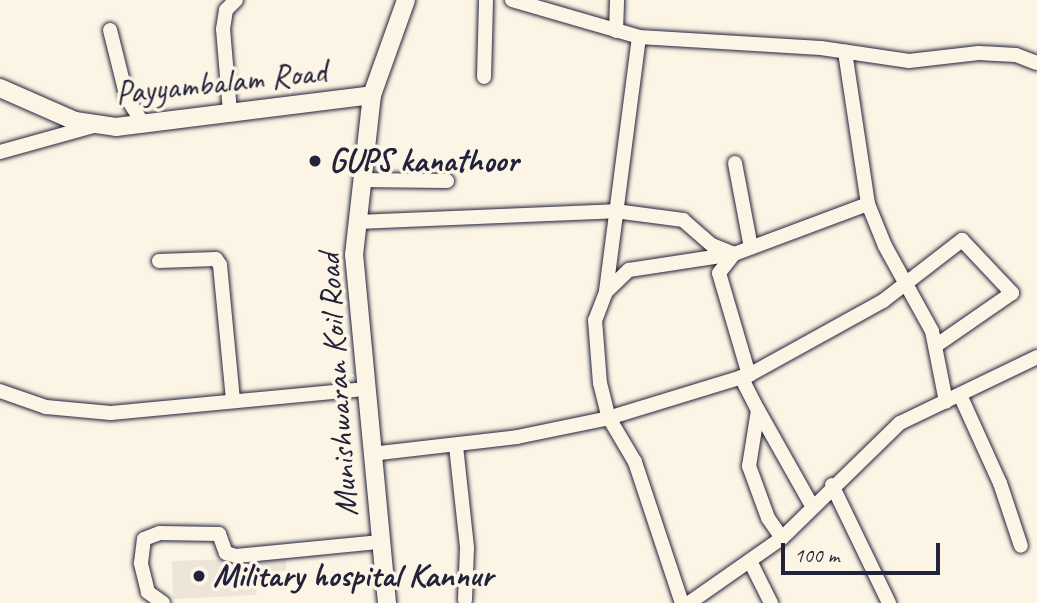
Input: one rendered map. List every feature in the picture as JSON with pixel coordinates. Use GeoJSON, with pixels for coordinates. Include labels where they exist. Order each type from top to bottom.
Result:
{"type":"FeatureCollection","features":[{"type":"Feature","properties":{"kind":"main road","name":"Munishwaran Koil Road"},"geometry":{"type":"LineString","coordinates":[[387,603],[355,303],[357,222],[372,95],[406,0]]}},
{"type":"Feature","properties":{"kind":"main road","name":"Payyambalam Road"},"geometry":{"type":"LineString","coordinates":[[0,88],[94,125],[144,125],[230,111],[372,95]]}},
{"type":"Feature","properties":{"kind":"street"},"geometry":{"type":"LineString","coordinates":[[230,111],[223,29],[226,10],[236,0]]}},
{"type":"Feature","properties":{"kind":"street"},"geometry":{"type":"LineString","coordinates":[[484,77],[486,0]]}},
{"type":"Feature","properties":{"kind":"street"},"geometry":{"type":"LineString","coordinates":[[512,0],[639,37],[845,52],[909,61],[979,53],[1016,55],[1037,63]]}},
{"type":"Feature","properties":{"kind":"street"},"geometry":{"type":"LineString","coordinates":[[616,31],[617,0]]}},
{"type":"Feature","properties":{"kind":"street"},"geometry":{"type":"LineString","coordinates":[[110,30],[127,98],[144,125]]}},
{"type":"Feature","properties":{"kind":"street"},"geometry":{"type":"LineString","coordinates":[[639,37],[606,292],[595,320],[600,383],[609,418],[635,462],[682,603]]}},
{"type":"Feature","properties":{"kind":"street"},"geometry":{"type":"LineString","coordinates":[[845,52],[868,204],[937,345],[946,402]]}},
{"type":"Feature","properties":{"kind":"street"},"geometry":{"type":"LineString","coordinates":[[0,152],[94,125]]}},
{"type":"Feature","properties":{"kind":"street"},"geometry":{"type":"LineString","coordinates":[[735,163],[751,248]]}},
{"type":"Feature","properties":{"kind":"street"},"geometry":{"type":"LineString","coordinates":[[361,180],[447,181]]}},
{"type":"Feature","properties":{"kind":"street"},"geometry":{"type":"LineString","coordinates":[[606,292],[629,270],[734,254],[868,204]]}},
{"type":"Feature","properties":{"kind":"street"},"geometry":{"type":"LineString","coordinates":[[357,222],[615,211],[683,220],[712,245],[734,254]]}},
{"type":"Feature","properties":{"kind":"street"},"geometry":{"type":"LineString","coordinates":[[371,454],[456,446],[609,418],[745,376],[906,285],[962,240],[1012,293],[937,345]]}},
{"type":"Feature","properties":{"kind":"street"},"geometry":{"type":"LineString","coordinates":[[734,254],[719,273],[745,376],[758,410],[812,506]]}},
{"type":"Feature","properties":{"kind":"street"},"geometry":{"type":"LineString","coordinates":[[159,261],[216,259],[220,265],[233,399]]}},
{"type":"Feature","properties":{"kind":"street"},"geometry":{"type":"LineString","coordinates":[[689,603],[782,538],[832,485],[900,423],[1037,357]]}},
{"type":"Feature","properties":{"kind":"street"},"geometry":{"type":"LineString","coordinates":[[0,391],[46,407],[111,413],[233,399],[365,389]]}},
{"type":"Feature","properties":{"kind":"street"},"geometry":{"type":"LineString","coordinates":[[960,395],[1000,483],[1021,546]]}},
{"type":"Feature","properties":{"kind":"street"},"geometry":{"type":"LineString","coordinates":[[758,410],[749,466],[768,518],[782,538]]}},
{"type":"Feature","properties":{"kind":"street"},"geometry":{"type":"LineString","coordinates":[[456,446],[467,548],[465,600]]}},
{"type":"Feature","properties":{"kind":"street"},"geometry":{"type":"LineString","coordinates":[[832,485],[889,603]]}},
{"type":"Feature","properties":{"kind":"street"},"geometry":{"type":"LineString","coordinates":[[163,603],[148,592],[141,563],[144,540],[160,533],[219,534],[226,553],[236,556],[380,542]]}},
{"type":"Feature","properties":{"kind":"street"},"geometry":{"type":"LineString","coordinates":[[750,561],[771,603]]}},
{"type":"Feature","properties":{"kind":"shaded area"},"geometry":{"type":"Polygon","coordinates":[[[286,557],[286,571],[272,571],[270,580],[257,582],[256,595],[173,599],[172,561],[286,557]]]}},
{"type":"Feature","properties":{"kind":"place","name":"GUPS kanathoor"},"geometry":{"type":"Point","coordinates":[315,161]}},
{"type":"Feature","properties":{"kind":"place","name":"Military hospital Kannur"},"geometry":{"type":"Point","coordinates":[199,576]}}]}
